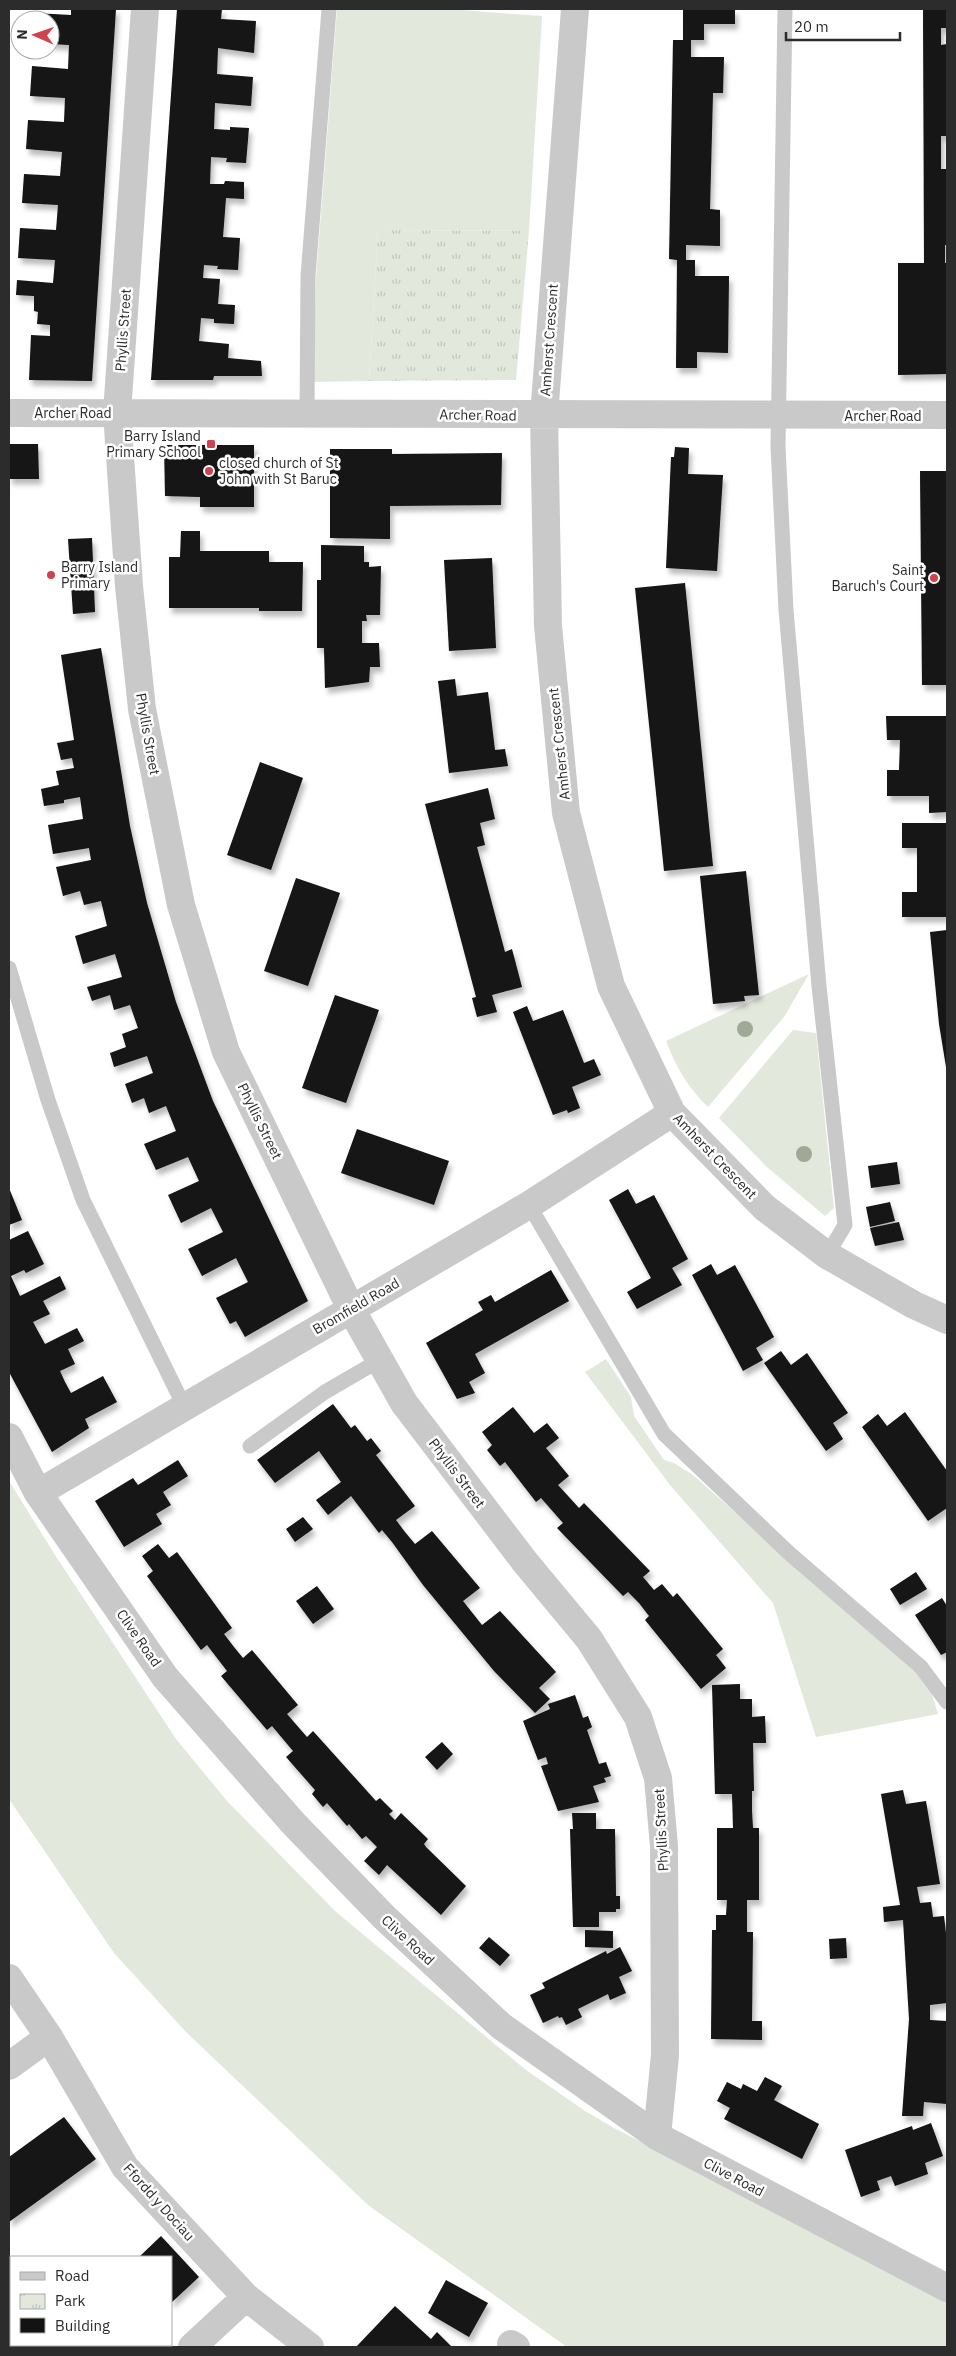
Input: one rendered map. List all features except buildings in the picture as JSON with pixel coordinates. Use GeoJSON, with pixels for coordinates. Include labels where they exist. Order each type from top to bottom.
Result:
{"type":"FeatureCollection","features":[{"type":"Feature","properties":{"kind":"street","name":"Phyllis Street"},"geometry":{"type":"LineString","coordinates":[[145,9],[117,412],[129,586],[142,709],[181,904],[226,1052],[351,1309],[410,1411],[525,1562],[589,1639],[638,1717],[658,1778],[664,1846],[665,2055],[657,2136]]}},
{"type":"Feature","properties":{"kind":"street","name":"Amherst Crescent"},"geometry":{"type":"LineString","coordinates":[[575,9],[544,416],[548,626],[566,813],[611,986],[672,1113],[765,1208],[827,1256],[914,1305],[947,1320]]}},
{"type":"Feature","properties":{"kind":"street","name":"Archer Road"},"geometry":{"type":"LineString","coordinates":[[9,413],[117,412],[544,416],[947,415]]}},
{"type":"Feature","properties":{"kind":"street","name":"Bromfield Road"},"geometry":{"type":"LineString","coordinates":[[38,1493],[529,1205],[672,1113]]}},
{"type":"Feature","properties":{"kind":"street","name":"Clive Road"},"geometry":{"type":"LineString","coordinates":[[9,1437],[38,1493],[165,1677],[300,1831],[384,1917],[501,2026],[657,2136],[944,2279]]}},
{"type":"Feature","properties":{"kind":"street","name":"Ffordd y Dociau"},"geometry":{"type":"LineString","coordinates":[[9,1978],[48,2036],[125,2167],[246,2297],[310,2347]]}},
{"type":"Feature","properties":{"kind":"street"},"geometry":{"type":"LineString","coordinates":[[9,2066],[48,2036]]}},
{"type":"Feature","properties":{"kind":"street"},"geometry":{"type":"LineString","coordinates":[[192,2347],[246,2297]]}},
{"type":"Feature","properties":{"kind":"lane"},"geometry":{"type":"LineString","coordinates":[[307,414],[308,276],[329,9]]}},
{"type":"Feature","properties":{"kind":"lane"},"geometry":{"type":"LineString","coordinates":[[786,9],[778,447],[786,610],[819,986],[844,1225],[827,1256]]}},
{"type":"Feature","properties":{"kind":"lane"},"geometry":{"type":"LineString","coordinates":[[9,968],[48,1100],[83,1200],[184,1406]]}},
{"type":"Feature","properties":{"kind":"lane"},"geometry":{"type":"LineString","coordinates":[[529,1205],[664,1434],[789,1553],[921,1667],[947,1702]]}},
{"type":"Feature","properties":{"kind":"lane"},"geometry":{"type":"LineString","coordinates":[[250,1446],[325,1392],[380,1360]]}},
{"type":"Feature","properties":{"kind":"green space"},"geometry":{"type":"Polygon","coordinates":[[[337,9],[447,9],[542,16],[529,231],[378,230],[369,381],[313,382],[316,278],[337,9]]]}},
{"type":"Feature","properties":{"kind":"green space"},"geometry":{"type":"Polygon","coordinates":[[[378,230],[529,231],[516,380],[369,381],[378,230]]]}},
{"type":"Feature","properties":{"kind":"green space"},"geometry":{"type":"Polygon","coordinates":[[[809,974],[784,1017],[708,1107],[683,1077],[666,1041],[809,974]]]}},
{"type":"Feature","properties":{"kind":"green space"},"geometry":{"type":"Polygon","coordinates":[[[793,1030],[816,1033],[834,1208],[825,1216],[768,1168],[719,1118],[793,1030]]]}},
{"type":"Feature","properties":{"kind":"green space"},"geometry":{"type":"Polygon","coordinates":[[[606,1359],[631,1397],[634,1416],[664,1460],[674,1463],[693,1475],[919,1675],[932,1694],[938,1714],[816,1737],[773,1603],[670,1485],[585,1372],[606,1359]]]}},
{"type":"Feature","properties":{"kind":"green space"},"geometry":{"type":"Polygon","coordinates":[[[9,1481],[55,1555],[176,1739],[227,1801],[335,1911],[526,2070],[585,2111],[614,2128],[947,2297],[947,2347],[567,2347],[368,2205],[185,2031],[114,1953],[9,1799],[9,1481]]]}},
{"type":"Feature","properties":{"kind":"place","name":"Barry Island Primary School"},"geometry":{"type":"Point","coordinates":[211,444]}},
{"type":"Feature","properties":{"kind":"place","name":"closed church of St John with St Baruc"},"geometry":{"type":"Point","coordinates":[209,471]}},
{"type":"Feature","properties":{"kind":"place","name":"Barry Island Primary"},"geometry":{"type":"Point","coordinates":[51,575]}},
{"type":"Feature","properties":{"kind":"place","name":"Saint Baruch's Court"},"geometry":{"type":"Point","coordinates":[934,578]}}]}
